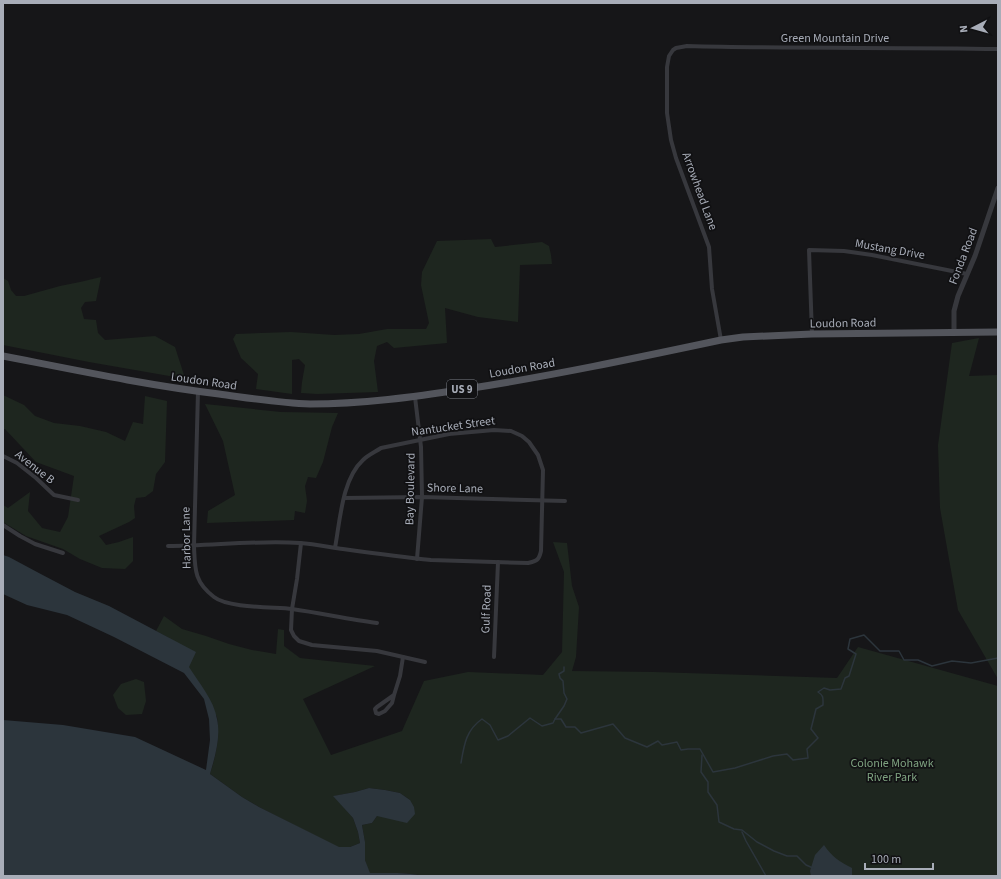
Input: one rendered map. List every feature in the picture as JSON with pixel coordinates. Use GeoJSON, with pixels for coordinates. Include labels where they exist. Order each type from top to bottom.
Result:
{"type":"FeatureCollection","features":[{"type":"Feature","properties":{"kind":"main road","name":"Loudon Road"},"geometry":{"type":"LineString","coordinates":[[3,356],[198,392],[308,404],[415,397],[514,381],[721,340],[743,337],[812,334],[998,332]]}},
{"type":"Feature","properties":{"kind":"street","name":"Green Mountain Drive"},"geometry":{"type":"LineString","coordinates":[[673,50],[687,46],[998,49]]}},
{"type":"Feature","properties":{"kind":"street","name":"Arrowhead Lane"},"geometry":{"type":"LineString","coordinates":[[673,50],[669,56],[667,67],[667,113],[671,140],[682,175],[709,247],[712,289],[721,340]]}},
{"type":"Feature","properties":{"kind":"street","name":"Fonda Road"},"geometry":{"type":"LineString","coordinates":[[954,333],[954,311],[958,296],[975,256],[998,188]]}},
{"type":"Feature","properties":{"kind":"street","name":"Mustang Drive"},"geometry":{"type":"LineString","coordinates":[[812,334],[809,250],[844,251],[872,255],[967,274]]}},
{"type":"Feature","properties":{"kind":"street","name":"Harbor Lane"},"geometry":{"type":"LineString","coordinates":[[198,392],[194,567],[197,577],[205,589],[216,599],[229,604],[292,609],[376,623]]}},
{"type":"Feature","properties":{"kind":"street","name":"Bay Boulevard"},"geometry":{"type":"LineString","coordinates":[[415,397],[420,440],[422,498],[417,559]]}},
{"type":"Feature","properties":{"kind":"street","name":"Nantucket Street"},"geometry":{"type":"LineString","coordinates":[[168,546],[264,542],[301,543],[335,548],[417,559],[528,563],[537,560],[540,557],[541,551],[543,470],[538,455],[529,442],[517,433],[512,431],[494,430],[449,434],[381,448],[362,461],[348,483],[335,548]]}},
{"type":"Feature","properties":{"kind":"street","name":"Avenue B"},"geometry":{"type":"LineString","coordinates":[[3,456],[17,463],[54,495],[78,500]]}},
{"type":"Feature","properties":{"kind":"street","name":"Shore Lane"},"geometry":{"type":"LineString","coordinates":[[344,498],[565,501]]}},
{"type":"Feature","properties":{"kind":"street"},"geometry":{"type":"LineString","coordinates":[[3,525],[35,544],[63,553]]}},
{"type":"Feature","properties":{"kind":"street"},"geometry":{"type":"LineString","coordinates":[[301,543],[292,609],[291,630],[298,641],[312,645],[377,651],[425,662]]}},
{"type":"Feature","properties":{"kind":"street","name":"Gulf Road"},"geometry":{"type":"LineString","coordinates":[[494,657],[498,562]]}},
{"type":"Feature","properties":{"kind":"street"},"geometry":{"type":"LineString","coordinates":[[394,695],[377,707],[376,713],[379,714],[390,707],[392,703],[400,676],[403,657]]}},
{"type":"Feature","properties":{"kind":"green space"},"geometry":{"type":"Polygon","coordinates":[[[491,239],[495,247],[542,242],[549,246],[552,264],[520,265],[518,322],[478,317],[445,308],[447,343],[394,348],[387,342],[377,346],[374,361],[378,392],[317,394],[301,393],[305,365],[299,359],[292,360],[292,394],[256,389],[258,374],[241,358],[233,339],[236,334],[291,332],[334,335],[359,334],[387,329],[426,329],[429,323],[421,285],[422,272],[437,241],[491,239]]]}},
{"type":"Feature","properties":{"kind":"green space"},"geometry":{"type":"Polygon","coordinates":[[[101,277],[96,301],[85,302],[81,308],[84,319],[96,320],[98,333],[105,340],[155,336],[175,347],[184,375],[175,377],[3,345],[3,278],[8,281],[11,290],[16,296],[24,296],[101,277]]]}},
{"type":"Feature","properties":{"kind":"green space"},"geometry":{"type":"Polygon","coordinates":[[[979,338],[969,376],[998,375],[998,679],[958,610],[940,508],[938,445],[952,343],[979,338]]]}},
{"type":"Feature","properties":{"kind":"green space"},"geometry":{"type":"Polygon","coordinates":[[[3,395],[24,405],[35,416],[54,423],[80,426],[106,432],[125,441],[133,422],[143,424],[145,396],[167,401],[165,462],[156,474],[153,491],[145,497],[136,498],[134,506],[135,518],[99,536],[106,545],[133,537],[133,561],[125,569],[102,568],[80,559],[63,549],[26,536],[3,522],[3,505],[8,508],[30,492],[28,511],[42,528],[60,532],[68,517],[74,476],[36,462],[5,429],[3,429],[3,395]]]}},
{"type":"Feature","properties":{"kind":"green space"},"geometry":{"type":"Polygon","coordinates":[[[205,404],[281,412],[338,413],[332,427],[323,462],[316,478],[308,477],[305,486],[307,501],[305,513],[295,511],[294,520],[207,523],[208,511],[235,495],[223,441],[205,404]]]}},
{"type":"Feature","properties":{"kind":"green space","name":"Colonie Mohawk River Park"},"geometry":{"type":"Polygon","coordinates":[[[553,542],[567,543],[572,586],[579,607],[576,657],[572,671],[837,678],[858,647],[998,686],[998,876],[424,876],[404,873],[369,873],[365,860],[365,842],[362,825],[372,823],[377,816],[410,800],[400,793],[369,788],[334,796],[353,818],[360,843],[350,847],[339,848],[259,807],[242,797],[210,774],[217,746],[217,717],[169,638],[156,631],[164,616],[182,629],[229,644],[276,654],[278,629],[284,630],[284,646],[300,658],[375,666],[303,699],[331,755],[402,731],[424,681],[468,672],[543,675],[562,652],[564,572],[553,542]]]}},
{"type":"Feature","properties":{"kind":"green space"},"geometry":{"type":"Polygon","coordinates":[[[136,679],[144,682],[146,701],[142,714],[126,715],[118,708],[113,695],[121,684],[136,679]]]}},
{"type":"Feature","properties":{"kind":"shaded area"},"geometry":{"type":"Polygon","coordinates":[[[3,555],[75,592],[109,606],[196,652],[189,667],[213,705],[218,726],[217,747],[210,774],[242,797],[339,847],[350,847],[360,843],[353,818],[333,796],[369,788],[400,793],[410,800],[414,807],[415,814],[407,823],[377,816],[372,823],[362,825],[365,842],[365,860],[370,873],[404,873],[424,876],[3,876],[3,720],[63,725],[135,737],[206,770],[210,740],[209,719],[204,699],[184,673],[67,615],[27,605],[3,594],[3,555]]]}},
{"type":"Feature","properties":{"kind":"shaded area"},"geometry":{"type":"Polygon","coordinates":[[[824,845],[836,859],[852,868],[852,876],[811,876],[810,871],[815,855],[824,845]]]}},
{"type":"Feature","properties":{"kind":"waterway"},"geometry":{"type":"LineString","coordinates":[[461,763],[469,733],[472,728],[482,719],[490,725],[498,740],[508,736],[530,718],[542,726],[553,723],[555,719],[561,719],[566,727],[575,727],[581,733],[613,724],[625,738],[647,747],[658,741],[662,745],[677,742],[681,750],[700,749],[713,772],[735,768],[773,756],[787,754],[793,760],[808,758],[807,749],[818,738],[811,729],[816,709],[823,705],[823,697],[818,692],[824,688],[830,690],[841,689],[845,678],[849,676],[856,654],[848,649],[850,639],[864,635],[880,651],[899,651],[904,660],[918,660],[932,666],[952,661],[971,663],[998,658]]}},
{"type":"Feature","properties":{"kind":"waterway"},"geometry":{"type":"LineString","coordinates":[[555,719],[567,699],[564,693],[563,681],[559,674],[564,671],[564,667]]}},
{"type":"Feature","properties":{"kind":"waterway"},"geometry":{"type":"LineString","coordinates":[[702,755],[701,772],[708,782],[708,792],[717,805],[719,822],[734,829],[742,830],[757,842],[774,851],[787,856],[797,856],[806,865],[813,868]]}},
{"type":"Feature","properties":{"kind":"waterway"},"geometry":{"type":"LineString","coordinates":[[742,832],[766,876]]}}]}
